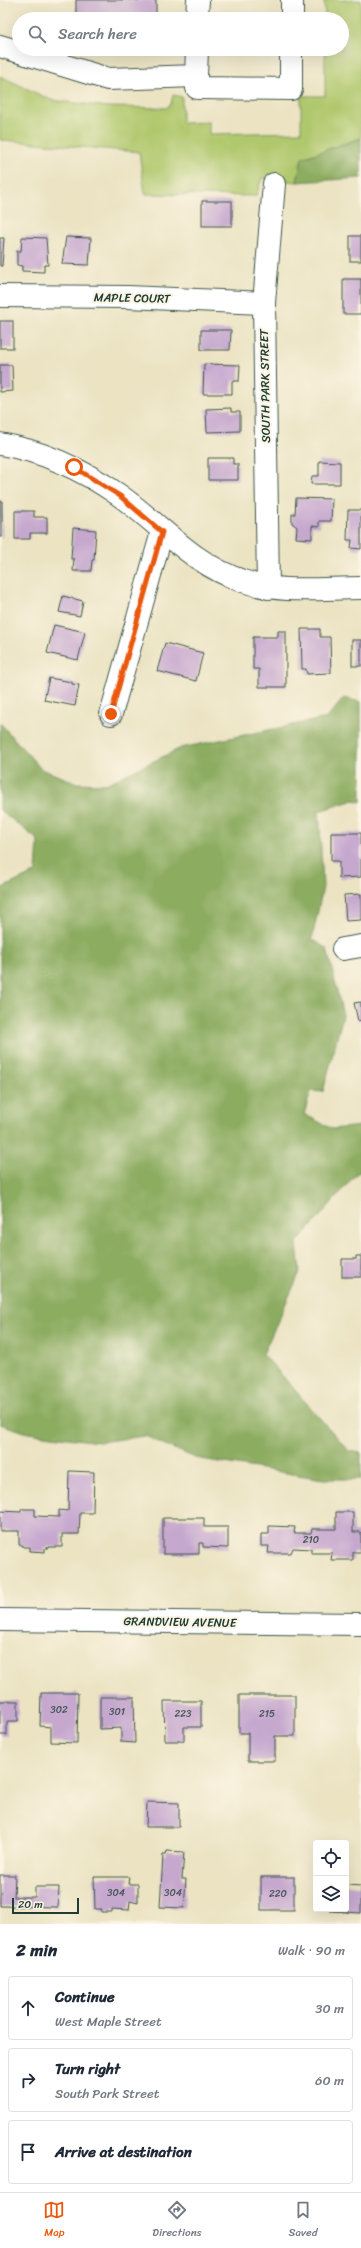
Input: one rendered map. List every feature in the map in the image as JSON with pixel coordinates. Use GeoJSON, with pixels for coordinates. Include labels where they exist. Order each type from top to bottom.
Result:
{"type":"FeatureCollection","features":[{"type":"Feature","properties":{"kind":"street"},"geometry":{"type":"LineString","coordinates":[[198,0],[198,12]]}},
{"type":"Feature","properties":{"kind":"street"},"geometry":{"type":"LineString","coordinates":[[292,0],[292,12]]}},
{"type":"Feature","properties":{"kind":"street"},"geometry":{"type":"LineString","coordinates":[[0,46],[12,50]]}},
{"type":"Feature","properties":{"kind":"street"},"geometry":{"type":"LineString","coordinates":[[34,56],[108,78],[196,76]]}},
{"type":"Feature","properties":{"kind":"street"},"geometry":{"type":"LineString","coordinates":[[197,56],[197,88],[291,89],[291,56]]}},
{"type":"Feature","properties":{"kind":"street","name":"SOUTH PARK STREET"},"geometry":{"type":"LineString","coordinates":[[268,588],[264,303],[274,184]]}},
{"type":"Feature","properties":{"kind":"street","name":"MAPLE COURT"},"geometry":{"type":"LineString","coordinates":[[0,296],[128,297],[264,303]]}},
{"type":"Feature","properties":{"kind":"street"},"geometry":{"type":"LineString","coordinates":[[0,444],[45,455],[74,467],[120,496],[162,532],[220,571],[242,581],[268,588],[361,588]]}},
{"type":"Feature","properties":{"kind":"street"},"geometry":{"type":"LineString","coordinates":[[111,714],[162,532]]}},
{"type":"Feature","properties":{"kind":"street","name":"GRANDVIEW AVENUE"},"geometry":{"type":"LineString","coordinates":[[0,1620],[361,1624]]}},
{"type":"Feature","properties":{"kind":"green space"},"geometry":{"type":"Polygon","coordinates":[[[324,0],[361,0],[361,138],[302,158],[297,182],[262,178],[256,196],[145,194],[139,152],[0,140],[0,76],[51,100],[108,107],[166,108],[171,104],[173,95],[182,97],[182,123],[209,122],[209,134],[301,132],[301,96],[325,96],[325,56],[349,56],[349,12],[325,12],[324,0]]]}},
{"type":"Feature","properties":{"kind":"green space"},"geometry":{"type":"Polygon","coordinates":[[[361,138],[361,178],[297,182],[302,158],[361,138]]]}},
{"type":"Feature","properties":{"kind":"green space"},"geometry":{"type":"Polygon","coordinates":[[[344,698],[361,702],[361,802],[354,800],[319,811],[323,887],[312,939],[327,949],[343,1015],[323,1092],[311,1091],[304,1114],[332,1129],[361,1126],[361,1172],[357,1173],[297,1243],[300,1272],[263,1354],[349,1451],[361,1453],[361,1479],[323,1479],[195,1458],[145,1436],[99,1442],[28,1433],[0,1424],[0,889],[36,872],[38,840],[0,810],[0,723],[41,769],[77,783],[106,784],[181,748],[327,718],[344,698]]]}},
{"type":"Feature","properties":{"kind":"building"},"geometry":{"type":"Polygon","coordinates":[[[76,0],[156,0],[156,12],[76,12],[76,0]]]}},
{"type":"Feature","properties":{"kind":"building"},"geometry":{"type":"Polygon","coordinates":[[[202,201],[232,201],[232,226],[202,226],[202,201]]]}},
{"type":"Feature","properties":{"kind":"building"},"geometry":{"type":"Polygon","coordinates":[[[350,236],[361,236],[361,261],[350,261],[350,236]]]}},
{"type":"Feature","properties":{"kind":"building"},"geometry":{"type":"Polygon","coordinates":[[[22,237],[46,238],[48,265],[44,265],[44,272],[22,271],[22,266],[17,265],[17,251],[21,251],[22,237]]]}},
{"type":"Feature","properties":{"kind":"building"},"geometry":{"type":"Polygon","coordinates":[[[66,237],[91,238],[89,265],[62,264],[66,237]]]}},
{"type":"Feature","properties":{"kind":"building"},"geometry":{"type":"Polygon","coordinates":[[[0,238],[4,238],[2,266],[0,266],[0,238]]]}},
{"type":"Feature","properties":{"kind":"building"},"geometry":{"type":"Polygon","coordinates":[[[343,279],[361,279],[361,314],[343,314],[343,279]]]}},
{"type":"Feature","properties":{"kind":"building"},"geometry":{"type":"Polygon","coordinates":[[[0,321],[13,321],[13,348],[0,348],[0,321]]]}},
{"type":"Feature","properties":{"kind":"building"},"geometry":{"type":"Polygon","coordinates":[[[201,330],[231,330],[230,350],[201,350],[201,330]]]}},
{"type":"Feature","properties":{"kind":"building"},"geometry":{"type":"Polygon","coordinates":[[[204,364],[240,365],[239,381],[232,381],[232,394],[203,394],[204,364]]]}},
{"type":"Feature","properties":{"kind":"building"},"geometry":{"type":"Polygon","coordinates":[[[0,365],[12,365],[13,391],[0,392],[0,365]]]}},
{"type":"Feature","properties":{"kind":"building"},"geometry":{"type":"Polygon","coordinates":[[[231,408],[231,412],[240,412],[240,431],[207,432],[206,409],[231,408]]]}},
{"type":"Feature","properties":{"kind":"building"},"geometry":{"type":"Polygon","coordinates":[[[208,458],[233,458],[233,464],[238,464],[238,480],[208,480],[208,458]]]}},
{"type":"Feature","properties":{"kind":"building"},"geometry":{"type":"Polygon","coordinates":[[[319,461],[340,462],[340,484],[311,484],[312,476],[319,476],[319,461]]]}},
{"type":"Feature","properties":{"kind":"building"},"geometry":{"type":"Polygon","coordinates":[[[296,498],[332,499],[331,521],[319,521],[319,527],[312,526],[312,539],[296,538],[297,527],[292,523],[292,514],[295,514],[296,498]]]}},
{"type":"Feature","properties":{"kind":"building"},"geometry":{"type":"Polygon","coordinates":[[[0,501],[2,501],[2,537],[0,537],[0,501]]]}},
{"type":"Feature","properties":{"kind":"building"},"geometry":{"type":"Polygon","coordinates":[[[348,510],[361,510],[361,549],[351,548],[352,540],[347,540],[348,510]]]}},
{"type":"Feature","properties":{"kind":"building"},"geometry":{"type":"Polygon","coordinates":[[[15,511],[34,511],[34,517],[47,517],[47,533],[30,533],[30,539],[15,539],[15,511]]]}},
{"type":"Feature","properties":{"kind":"building"},"geometry":{"type":"Polygon","coordinates":[[[73,528],[96,530],[94,560],[92,560],[91,571],[73,571],[74,559],[71,559],[73,528]]]}},
{"type":"Feature","properties":{"kind":"building"},"geometry":{"type":"Polygon","coordinates":[[[63,596],[83,601],[80,616],[59,612],[63,596]]]}},
{"type":"Feature","properties":{"kind":"building"},"geometry":{"type":"Polygon","coordinates":[[[54,625],[85,632],[78,660],[47,653],[54,625]]]}},
{"type":"Feature","properties":{"kind":"building"},"geometry":{"type":"Polygon","coordinates":[[[301,629],[320,629],[320,637],[330,637],[331,673],[307,674],[306,669],[302,669],[301,629]]]}},
{"type":"Feature","properties":{"kind":"building"},"geometry":{"type":"Polygon","coordinates":[[[278,631],[286,631],[286,687],[259,687],[259,669],[253,669],[253,637],[278,637],[278,631]]]}},
{"type":"Feature","properties":{"kind":"building"},"geometry":{"type":"Polygon","coordinates":[[[352,640],[361,640],[361,666],[352,666],[352,640]]]}},
{"type":"Feature","properties":{"kind":"building"},"geometry":{"type":"Polygon","coordinates":[[[165,643],[203,653],[196,681],[157,671],[165,643]]]}},
{"type":"Feature","properties":{"kind":"building"},"geometry":{"type":"Polygon","coordinates":[[[49,678],[72,682],[72,684],[79,685],[75,706],[44,700],[49,678]]]}},
{"type":"Feature","properties":{"kind":"building"},"geometry":{"type":"Polygon","coordinates":[[[331,833],[361,833],[361,877],[339,878],[339,861],[331,861],[331,833]]]}},
{"type":"Feature","properties":{"kind":"building"},"geometry":{"type":"Polygon","coordinates":[[[361,894],[361,920],[346,921],[344,895],[361,894]]]}},
{"type":"Feature","properties":{"kind":"building"},"geometry":{"type":"Polygon","coordinates":[[[361,1002],[361,1020],[358,1021],[354,1003],[361,1002]]]}},
{"type":"Feature","properties":{"kind":"building"},"geometry":{"type":"Polygon","coordinates":[[[356,1256],[361,1256],[361,1277],[342,1277],[342,1259],[356,1259],[356,1256]]]}},
{"type":"Feature","properties":{"kind":"building"},"geometry":{"type":"Polygon","coordinates":[[[69,1471],[94,1472],[93,1513],[80,1513],[79,1534],[62,1534],[62,1547],[48,1547],[45,1548],[45,1552],[30,1551],[30,1547],[23,1547],[23,1545],[19,1545],[19,1531],[0,1531],[0,1511],[21,1512],[21,1509],[35,1509],[35,1516],[59,1517],[59,1510],[68,1511],[69,1471]]]}},
{"type":"Feature","properties":{"kind":"building"},"geometry":{"type":"Polygon","coordinates":[[[336,1512],[353,1512],[353,1532],[361,1532],[361,1552],[353,1552],[353,1560],[331,1560],[332,1553],[311,1553],[311,1549],[293,1548],[291,1553],[268,1553],[269,1546],[261,1546],[261,1534],[269,1534],[269,1526],[295,1527],[294,1533],[311,1533],[312,1529],[336,1529],[336,1512]]]}},
{"type":"Feature","properties":{"kind":"building"},"geometry":{"type":"Polygon","coordinates":[[[163,1518],[204,1518],[204,1527],[228,1527],[228,1548],[203,1547],[203,1543],[199,1543],[199,1554],[163,1554],[163,1518]]]}},
{"type":"Feature","properties":{"kind":"building"},"geometry":{"type":"Polygon","coordinates":[[[41,1693],[78,1693],[77,1743],[51,1742],[51,1727],[40,1726],[41,1693]]]}},
{"type":"Feature","properties":{"kind":"building"},"geometry":{"type":"Polygon","coordinates":[[[239,1695],[295,1695],[295,1736],[275,1736],[275,1761],[248,1761],[248,1733],[239,1733],[239,1695]]]}},
{"type":"Feature","properties":{"kind":"building"},"geometry":{"type":"Polygon","coordinates":[[[100,1697],[134,1697],[135,1743],[121,1742],[121,1728],[100,1729],[100,1697]]]}},
{"type":"Feature","properties":{"kind":"building"},"geometry":{"type":"Polygon","coordinates":[[[0,1701],[18,1701],[18,1721],[7,1721],[7,1735],[0,1735],[0,1701]]]}},
{"type":"Feature","properties":{"kind":"building"},"geometry":{"type":"Polygon","coordinates":[[[164,1701],[201,1701],[201,1727],[184,1727],[184,1741],[165,1741],[164,1701]]]}},
{"type":"Feature","properties":{"kind":"building"},"geometry":{"type":"Polygon","coordinates":[[[147,1802],[179,1803],[179,1827],[146,1827],[147,1802]]]}},
{"type":"Feature","properties":{"kind":"building"},"geometry":{"type":"Polygon","coordinates":[[[167,1851],[184,1852],[182,1879],[186,1879],[184,1908],[160,1907],[163,1855],[166,1855],[167,1851]]]}},
{"type":"Feature","properties":{"kind":"building"},"geometry":{"type":"Polygon","coordinates":[[[0,1875],[15,1875],[14,1897],[35,1897],[35,1887],[59,1887],[58,1907],[0,1906],[0,1875]]]}},
{"type":"Feature","properties":{"kind":"building"},"geometry":{"type":"Polygon","coordinates":[[[94,1877],[129,1877],[128,1884],[138,1884],[138,1903],[130,1901],[129,1910],[112,1909],[112,1912],[101,1912],[102,1909],[95,1909],[94,1877]]]}},
{"type":"Feature","properties":{"kind":"building"},"geometry":{"type":"Polygon","coordinates":[[[261,1877],[294,1877],[294,1910],[261,1910],[261,1877]]]}},
{"type":"Feature","properties":{"kind":"building"},"geometry":{"type":"Polygon","coordinates":[[[349,1885],[361,1886],[361,1913],[345,1912],[349,1912],[349,1885]]]}},
{"type":"Feature","properties":{"kind":"route"},"geometry":{"type":"LineString","coordinates":[[74,467],[120,496],[162,532],[111,714]]}}]}
